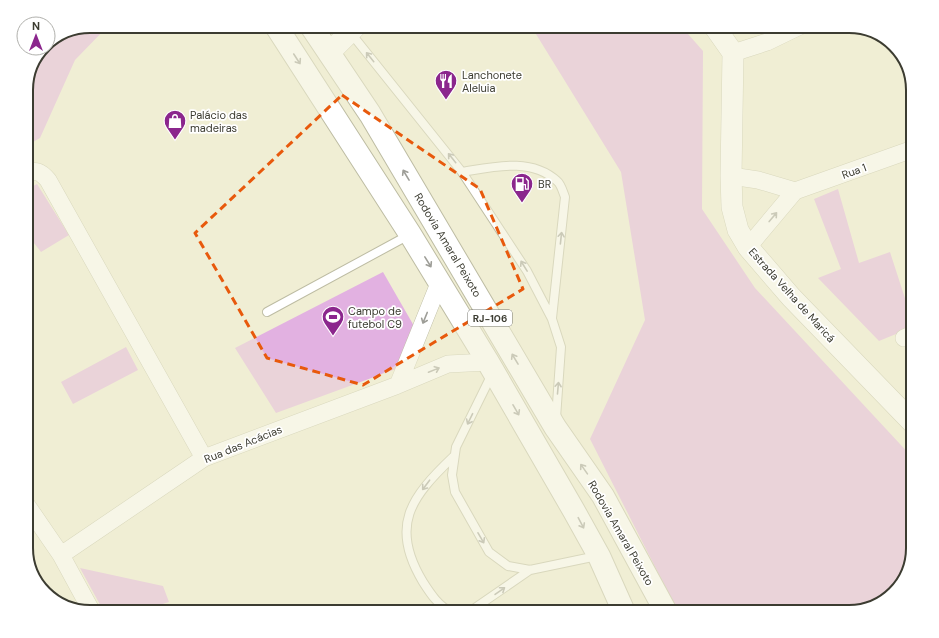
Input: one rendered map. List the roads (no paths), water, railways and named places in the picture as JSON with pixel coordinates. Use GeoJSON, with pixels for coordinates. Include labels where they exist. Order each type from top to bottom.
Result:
{"type":"FeatureCollection","features":[{"type":"Feature","properties":{"kind":"highway","name":"RJ-106"},"geometry":{"type":"LineString","coordinates":[[281,33],[440,281],[491,366],[599,556],[621,605]]}},
{"type":"Feature","properties":{"kind":"highway","name":"Rodovia Amaral Peixoto"},"geometry":{"type":"LineString","coordinates":[[315,33],[370,114],[555,427],[603,496],[662,605]]}},
{"type":"Feature","properties":{"kind":"street"},"geometry":{"type":"LineString","coordinates":[[328,53],[349,33]]}},
{"type":"Feature","properties":{"kind":"street"},"geometry":{"type":"LineString","coordinates":[[719,33],[733,53],[767,42],[786,33]]}},
{"type":"Feature","properties":{"kind":"street","name":"Estrada Velha de Maricá"},"geometry":{"type":"LineString","coordinates":[[733,53],[731,176],[732,207],[738,230],[748,247],[791,297],[906,416]]}},
{"type":"Feature","properties":{"kind":"street","name":"Rua 1"},"geometry":{"type":"LineString","coordinates":[[795,191],[906,151]]}},
{"type":"Feature","properties":{"kind":"street"},"geometry":{"type":"LineString","coordinates":[[33,171],[38,172],[48,180],[204,458]]}},
{"type":"Feature","properties":{"kind":"street"},"geometry":{"type":"LineString","coordinates":[[731,176],[758,180],[795,191],[748,247]]}},
{"type":"Feature","properties":{"kind":"street"},"geometry":{"type":"LineString","coordinates":[[398,385],[440,281]]}},
{"type":"Feature","properties":{"kind":"street","name":"Rua das Acácias"},"geometry":{"type":"LineString","coordinates":[[61,555],[204,458],[398,385],[448,364],[491,366]]}},
{"type":"Feature","properties":{"kind":"street"},"geometry":{"type":"LineString","coordinates":[[34,527],[61,555],[88,605]]}},
{"type":"Feature","properties":{"kind":"lane"},"geometry":{"type":"LineString","coordinates":[[356,33],[462,172],[527,271],[552,319],[561,347],[555,427]]}},
{"type":"Feature","properties":{"kind":"lane"},"geometry":{"type":"LineString","coordinates":[[462,172],[507,164],[540,169],[558,182],[565,197],[552,319]]}},
{"type":"Feature","properties":{"kind":"lane"},"geometry":{"type":"LineString","coordinates":[[268,312],[410,234]]}},
{"type":"Feature","properties":{"kind":"lane"},"geometry":{"type":"LineString","coordinates":[[491,366],[456,447],[453,457],[452,475],[455,492],[489,552],[508,566],[530,570],[599,556]]}},
{"type":"Feature","properties":{"kind":"lane"},"geometry":{"type":"LineString","coordinates":[[443,605],[433,597],[413,566],[406,536],[407,521],[413,505],[426,483],[453,457]]}},
{"type":"Feature","properties":{"kind":"lane"},"geometry":{"type":"LineString","coordinates":[[479,605],[530,570]]}},
{"type":"Feature","properties":{"kind":"place","name":"Lanchonete Aleluia"},"geometry":{"type":"Point","coordinates":[446,100]}},
{"type":"Feature","properties":{"kind":"place","name":"Palácio das madeiras"},"geometry":{"type":"Point","coordinates":[175,140]}},
{"type":"Feature","properties":{"kind":"place","name":"BR"},"geometry":{"type":"Point","coordinates":[522,204]}},
{"type":"Feature","properties":{"kind":"place","name":"Campo de futebol C9"},"geometry":{"type":"Point","coordinates":[333,336]}}]}
